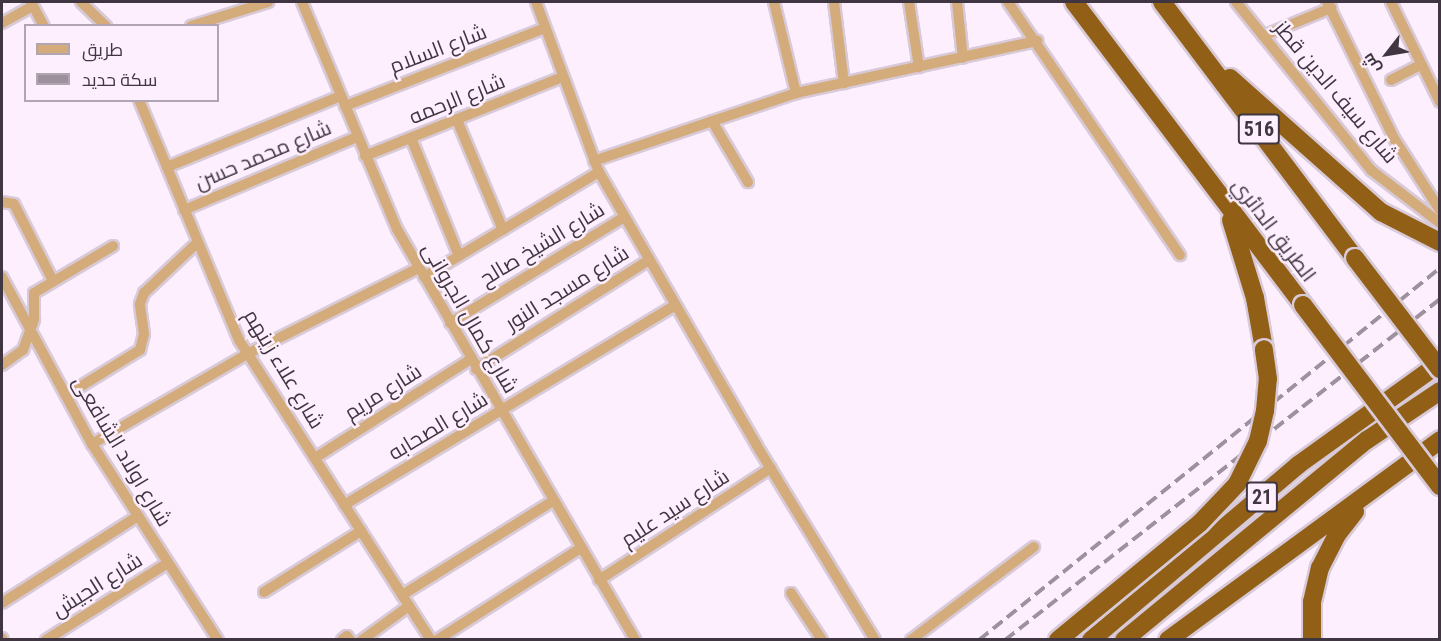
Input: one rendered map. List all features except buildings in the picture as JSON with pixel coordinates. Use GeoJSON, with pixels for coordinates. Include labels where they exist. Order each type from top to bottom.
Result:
{"type":"FeatureCollection","features":[{"type":"Feature","properties":{"kind":"highway","name":"الطريق الدائري"},"geometry":{"type":"LineString","coordinates":[[1074,2],[1440,486]]}},
{"type":"Feature","properties":{"kind":"highway","name":"516"},"geometry":{"type":"LineString","coordinates":[[1162,2],[1440,369]]}},
{"type":"Feature","properties":{"kind":"highway"},"geometry":{"type":"LineString","coordinates":[[1198,49],[1319,159],[1388,217],[1440,242]]}},
{"type":"Feature","properties":{"kind":"highway"},"geometry":{"type":"LineString","coordinates":[[1058,639],[1200,523],[1237,484],[1258,441],[1265,411],[1268,379],[1264,349],[1252,289],[1224,202]]}},
{"type":"Feature","properties":{"kind":"highway","name":"21"},"geometry":{"type":"LineString","coordinates":[[1091,639],[1306,458],[1440,363]]}},
{"type":"Feature","properties":{"kind":"highway"},"geometry":{"type":"LineString","coordinates":[[1125,639],[1350,454],[1440,391]]}},
{"type":"Feature","properties":{"kind":"highway"},"geometry":{"type":"LineString","coordinates":[[1168,639],[1368,495],[1440,440]]}},
{"type":"Feature","properties":{"kind":"highway"},"geometry":{"type":"LineString","coordinates":[[1312,639],[1312,602],[1320,568],[1336,536],[1368,495]]}},
{"type":"Feature","properties":{"kind":"street"},"geometry":{"type":"LineString","coordinates":[[81,2],[104,24]]}},
{"type":"Feature","properties":{"kind":"street"},"geometry":{"type":"LineString","coordinates":[[195,24],[235,6],[268,2]]}},
{"type":"Feature","properties":{"kind":"street","name":"شارع كمال الجروانى"},"geometry":{"type":"LineString","coordinates":[[302,2],[397,229],[580,548],[635,639]]}},
{"type":"Feature","properties":{"kind":"street"},"geometry":{"type":"LineString","coordinates":[[536,2],[599,172],[771,468],[875,639]]}},
{"type":"Feature","properties":{"kind":"street"},"geometry":{"type":"LineString","coordinates":[[774,2],[796,93]]}},
{"type":"Feature","properties":{"kind":"street"},"geometry":{"type":"LineString","coordinates":[[834,2],[844,83]]}},
{"type":"Feature","properties":{"kind":"street"},"geometry":{"type":"LineString","coordinates":[[909,2],[919,67]]}},
{"type":"Feature","properties":{"kind":"street"},"geometry":{"type":"LineString","coordinates":[[957,2],[963,58]]}},
{"type":"Feature","properties":{"kind":"street"},"geometry":{"type":"LineString","coordinates":[[1008,2],[1037,41],[1180,255]]}},
{"type":"Feature","properties":{"kind":"street","name":"شارع سيف الدين قطز"},"geometry":{"type":"LineString","coordinates":[[1236,2],[1371,170],[1440,223]]}},
{"type":"Feature","properties":{"kind":"street"},"geometry":{"type":"LineString","coordinates":[[1391,2],[1421,65],[1435,82],[1440,102]]}},
{"type":"Feature","properties":{"kind":"street"},"geometry":{"type":"LineString","coordinates":[[2,23],[32,4],[43,24]]}},
{"type":"Feature","properties":{"kind":"street"},"geometry":{"type":"LineString","coordinates":[[1263,36],[1329,5],[1395,140],[1440,210]]}},
{"type":"Feature","properties":{"kind":"street","name":"شارع السلام"},"geometry":{"type":"LineString","coordinates":[[167,167],[545,28]]}},
{"type":"Feature","properties":{"kind":"street"},"geometry":{"type":"LineString","coordinates":[[594,160],[796,93],[1037,41]]}},
{"type":"Feature","properties":{"kind":"street"},"geometry":{"type":"LineString","coordinates":[[1390,80],[1421,65]]}},
{"type":"Feature","properties":{"kind":"street","name":"شارع الرحمه"},"geometry":{"type":"LineString","coordinates":[[365,156],[563,77]]}},
{"type":"Feature","properties":{"kind":"street","name":"شارع علاء زينهم"},"geometry":{"type":"LineString","coordinates":[[140,102],[247,354],[431,639]]}},
{"type":"Feature","properties":{"kind":"street"},"geometry":{"type":"LineString","coordinates":[[457,120],[503,230]]}},
{"type":"Feature","properties":{"kind":"street"},"geometry":{"type":"LineString","coordinates":[[712,121],[748,182]]}},
{"type":"Feature","properties":{"kind":"street","name":"شارع محمد حسن"},"geometry":{"type":"LineString","coordinates":[[184,210],[357,137]]}},
{"type":"Feature","properties":{"kind":"street"},"geometry":{"type":"LineString","coordinates":[[411,138],[459,256]]}},
{"type":"Feature","properties":{"kind":"street"},"geometry":{"type":"LineString","coordinates":[[92,444],[247,354],[459,256],[599,172]]}},
{"type":"Feature","properties":{"kind":"street"},"geometry":{"type":"LineString","coordinates":[[2,202],[14,204],[53,281]]}},
{"type":"Feature","properties":{"kind":"street","name":"شارع الشيخ صالح"},"geometry":{"type":"LineString","coordinates":[[450,323],[624,217]]}},
{"type":"Feature","properties":{"kind":"street"},"geometry":{"type":"LineString","coordinates":[[78,388],[140,350],[144,334],[140,304],[144,293],[198,242]]}},
{"type":"Feature","properties":{"kind":"street"},"geometry":{"type":"LineString","coordinates":[[2,365],[21,352],[35,313],[34,292],[113,246]]}},
{"type":"Feature","properties":{"kind":"street","name":"شارع مسجد النور"},"geometry":{"type":"LineString","coordinates":[[474,364],[649,260]]}},
{"type":"Feature","properties":{"kind":"street","name":"شارع اولاد الشافعى"},"geometry":{"type":"LineString","coordinates":[[2,278],[92,444],[218,639]]}},
{"type":"Feature","properties":{"kind":"street","name":"شارع الصحابه"},"geometry":{"type":"LineString","coordinates":[[344,505],[675,305]]}},
{"type":"Feature","properties":{"kind":"street","name":"شارع مريم"},"geometry":{"type":"LineString","coordinates":[[315,458],[474,364]]}},
{"type":"Feature","properties":{"kind":"street","name":"شارع سيد عليم"},"geometry":{"type":"LineString","coordinates":[[599,580],[771,468]]}},
{"type":"Feature","properties":{"kind":"street"},"geometry":{"type":"LineString","coordinates":[[402,595],[553,501]]}},
{"type":"Feature","properties":{"kind":"street"},"geometry":{"type":"LineString","coordinates":[[2,603],[138,516]]}},
{"type":"Feature","properties":{"kind":"street"},"geometry":{"type":"LineString","coordinates":[[264,592],[361,531]]}},
{"type":"Feature","properties":{"kind":"street"},"geometry":{"type":"LineString","coordinates":[[911,639],[1034,547]]}},
{"type":"Feature","properties":{"kind":"street"},"geometry":{"type":"LineString","coordinates":[[437,639],[580,548]]}},
{"type":"Feature","properties":{"kind":"street","name":"شارع الجيش"},"geometry":{"type":"LineString","coordinates":[[46,639],[168,563]]}},
{"type":"Feature","properties":{"kind":"street"},"geometry":{"type":"LineString","coordinates":[[791,593],[822,639]]}},
{"type":"Feature","properties":{"kind":"street"},"geometry":{"type":"LineString","coordinates":[[362,639],[410,606]]}},
{"type":"Feature","properties":{"kind":"street"},"geometry":{"type":"LineString","coordinates":[[342,639],[347,636],[350,639]]}},
{"type":"Feature","properties":{"kind":"railway"},"geometry":{"type":"LineString","coordinates":[[979,640],[1440,268]]}},
{"type":"Feature","properties":{"kind":"railway"},"geometry":{"type":"LineString","coordinates":[[1005,640],[1440,299]]}}]}
